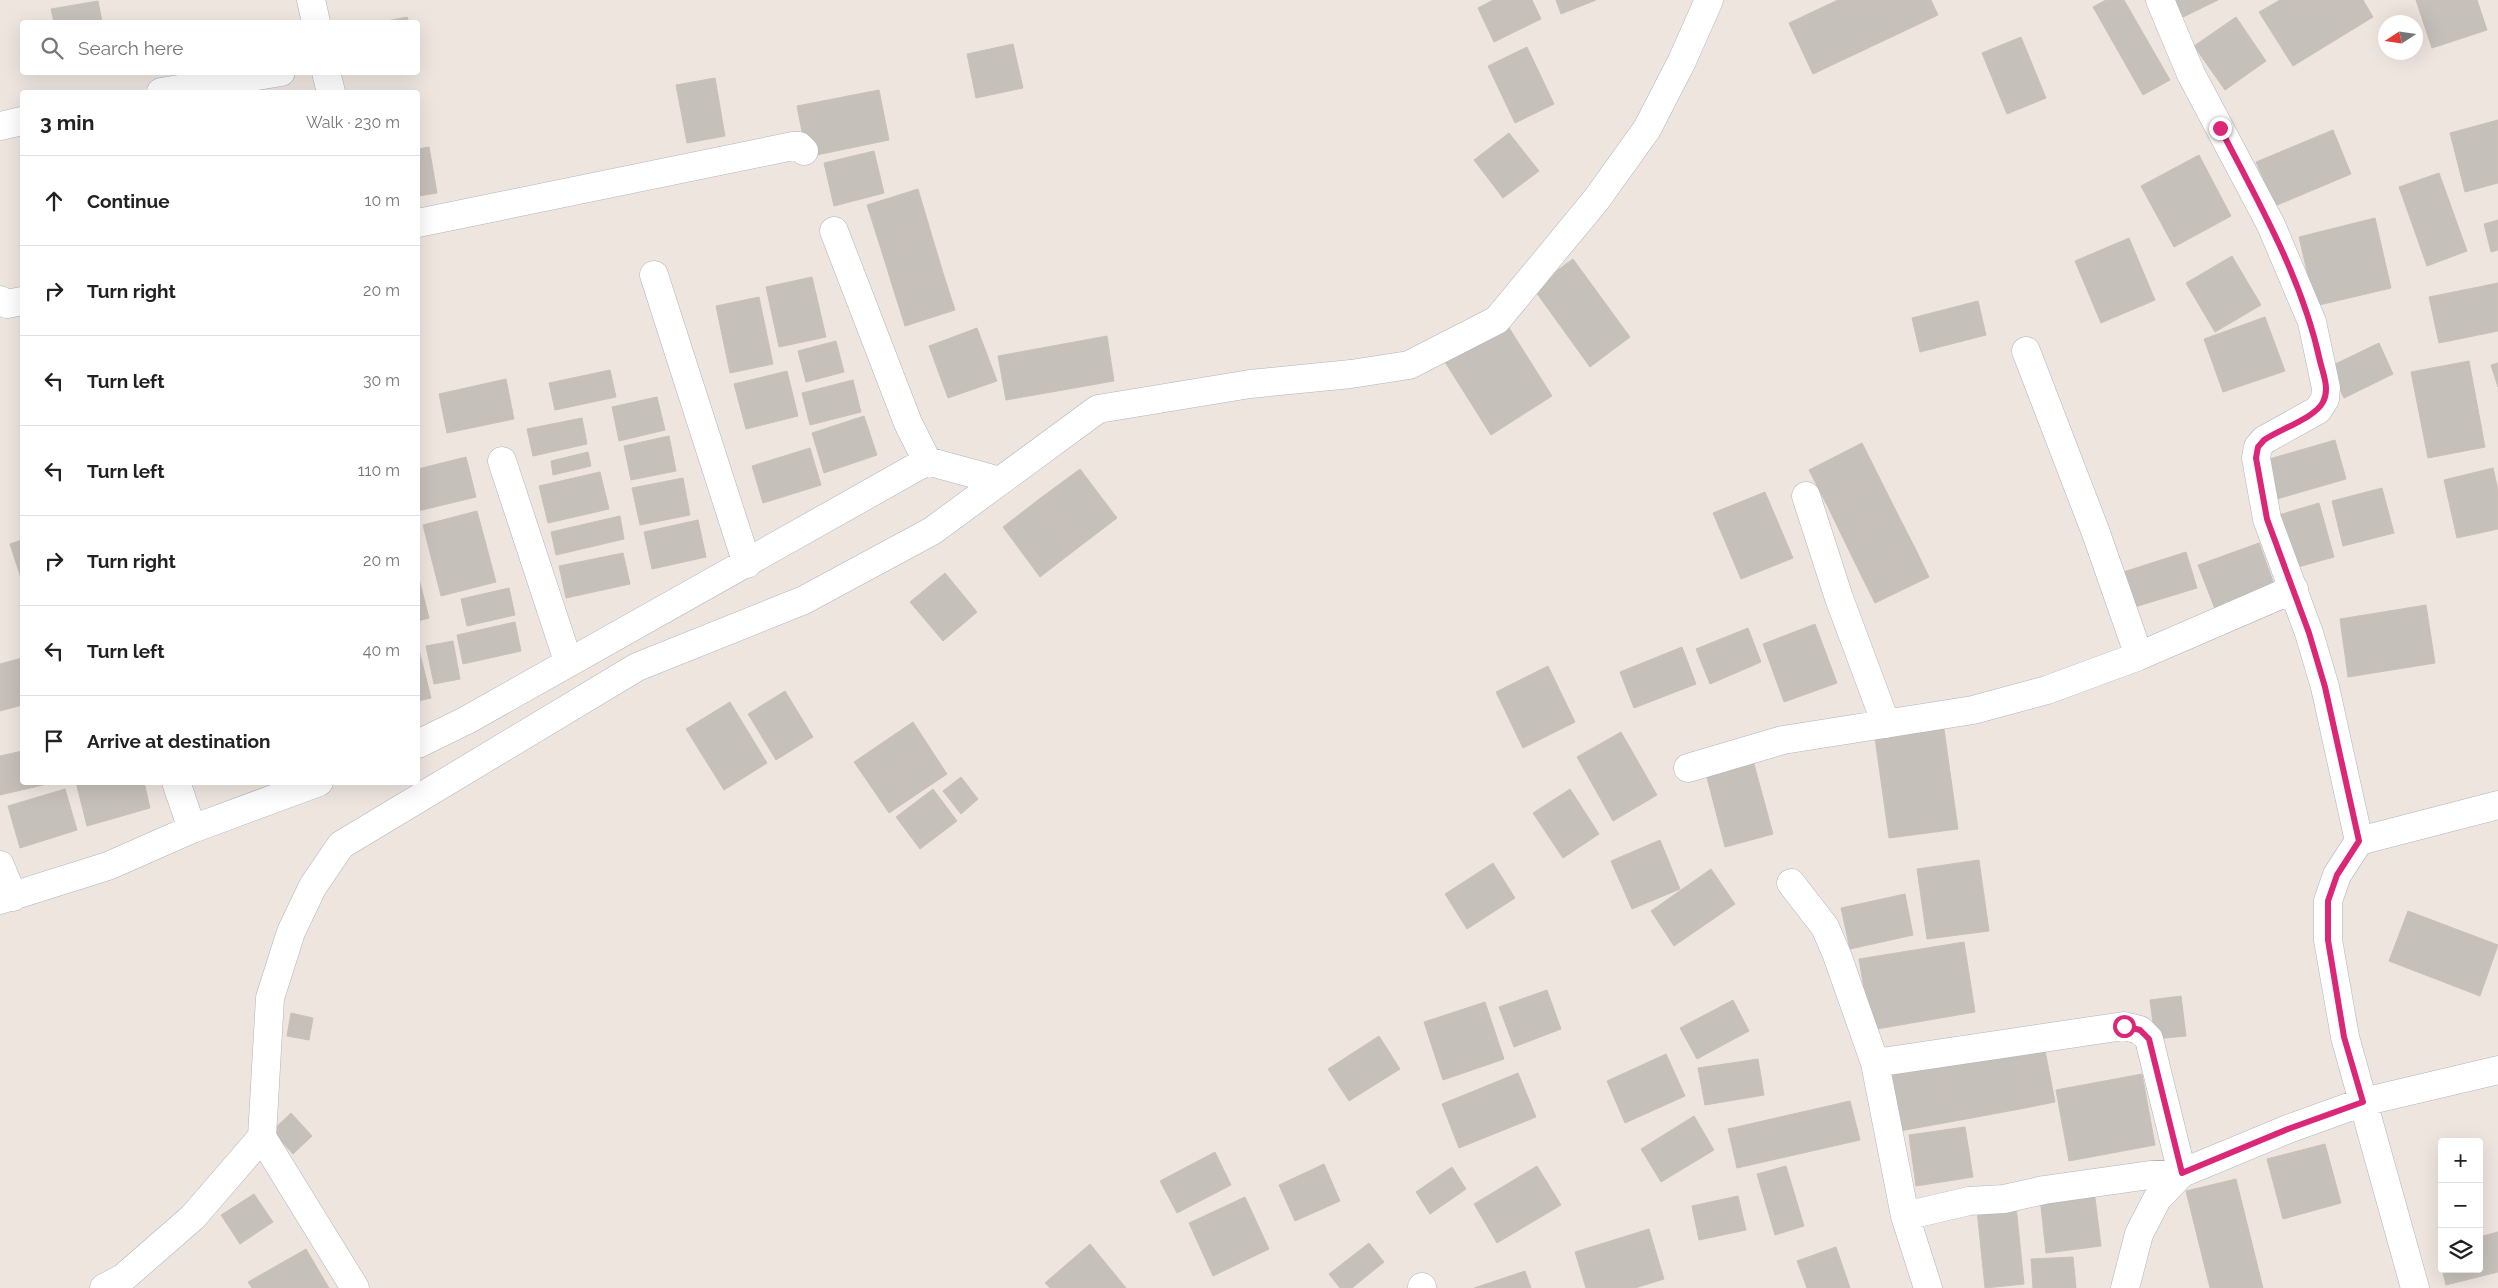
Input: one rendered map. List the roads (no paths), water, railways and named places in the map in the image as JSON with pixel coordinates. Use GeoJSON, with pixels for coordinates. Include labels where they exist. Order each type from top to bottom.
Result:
{"type":"FeatureCollection","features":[{"type":"Feature","properties":{"kind":"street"},"geometry":{"type":"LineString","coordinates":[[311,0],[316,20]]}},
{"type":"Feature","properties":{"kind":"street"},"geometry":{"type":"LineString","coordinates":[[355,1288],[262,1137],[270,998],[291,932],[313,886],[341,846],[637,667],[804,600],[932,531],[1098,409],[1250,384],[1351,374],[1409,365],[1497,320],[1596,200],[1647,129],[1682,61],[1709,0]]}},
{"type":"Feature","properties":{"kind":"street"},"geometry":{"type":"LineString","coordinates":[[2160,0],[2191,74],[2271,225],[2312,322],[2326,388],[2324,399],[2318,410],[2264,440],[2258,447],[2256,458],[2267,519],[2294,589],[2325,687],[2359,841]]}},
{"type":"Feature","properties":{"kind":"street"},"geometry":{"type":"LineString","coordinates":[[173,90],[263,75]]}},
{"type":"Feature","properties":{"kind":"street"},"geometry":{"type":"LineString","coordinates":[[327,75],[330,90]]}},
{"type":"Feature","properties":{"kind":"street"},"geometry":{"type":"LineString","coordinates":[[0,126],[20,121]]}},
{"type":"Feature","properties":{"kind":"street"},"geometry":{"type":"LineString","coordinates":[[420,223],[793,146],[800,146],[804,151]]}},
{"type":"Feature","properties":{"kind":"street"},"geometry":{"type":"LineString","coordinates":[[834,231],[908,423],[927,461]]}},
{"type":"Feature","properties":{"kind":"street"},"geometry":{"type":"LineString","coordinates":[[654,275],[748,564]]}},
{"type":"Feature","properties":{"kind":"street"},"geometry":{"type":"LineString","coordinates":[[0,300],[7,304],[20,301]]}},
{"type":"Feature","properties":{"kind":"street"},"geometry":{"type":"LineString","coordinates":[[2026,351],[2096,534],[2139,656]]}},
{"type":"Feature","properties":{"kind":"street"},"geometry":{"type":"LineString","coordinates":[[502,461],[568,661]]}},
{"type":"Feature","properties":{"kind":"street"},"geometry":{"type":"LineString","coordinates":[[420,743],[467,720],[568,661],[748,564],[927,461],[1000,481]]}},
{"type":"Feature","properties":{"kind":"street"},"geometry":{"type":"LineString","coordinates":[[1806,496],[1839,598],[1886,724]]}},
{"type":"Feature","properties":{"kind":"street"},"geometry":{"type":"LineString","coordinates":[[1688,768],[1783,740],[1973,710],[2047,690],[2139,656],[2294,589]]}},
{"type":"Feature","properties":{"kind":"street"},"geometry":{"type":"LineString","coordinates":[[177,785],[192,829]]}},
{"type":"Feature","properties":{"kind":"street"},"geometry":{"type":"LineString","coordinates":[[0,865],[6,899],[108,866],[192,829],[310,785]]}},
{"type":"Feature","properties":{"kind":"street"},"geometry":{"type":"LineString","coordinates":[[2415,1288],[2344,1037],[2328,940],[2328,901],[2337,875],[2359,841],[2498,805]]}},
{"type":"Feature","properties":{"kind":"street"},"geometry":{"type":"LineString","coordinates":[[1791,883],[1825,927],[1837,955],[1875,1063],[1905,1216],[1928,1288]]}},
{"type":"Feature","properties":{"kind":"street"},"geometry":{"type":"LineString","coordinates":[[1875,1063],[2124,1026],[2140,1030],[2149,1039],[2182,1173]]}},
{"type":"Feature","properties":{"kind":"street"},"geometry":{"type":"LineString","coordinates":[[1905,1216],[1963,1202],[2004,1200],[2044,1190],[2150,1175],[2182,1173],[2288,1129],[2363,1102],[2498,1070]]}},
{"type":"Feature","properties":{"kind":"street"},"geometry":{"type":"LineString","coordinates":[[104,1288],[122,1278],[193,1217],[262,1137]]}},
{"type":"Feature","properties":{"kind":"street"},"geometry":{"type":"LineString","coordinates":[[2126,1288],[2139,1234],[2157,1199],[2182,1173]]}}]}
